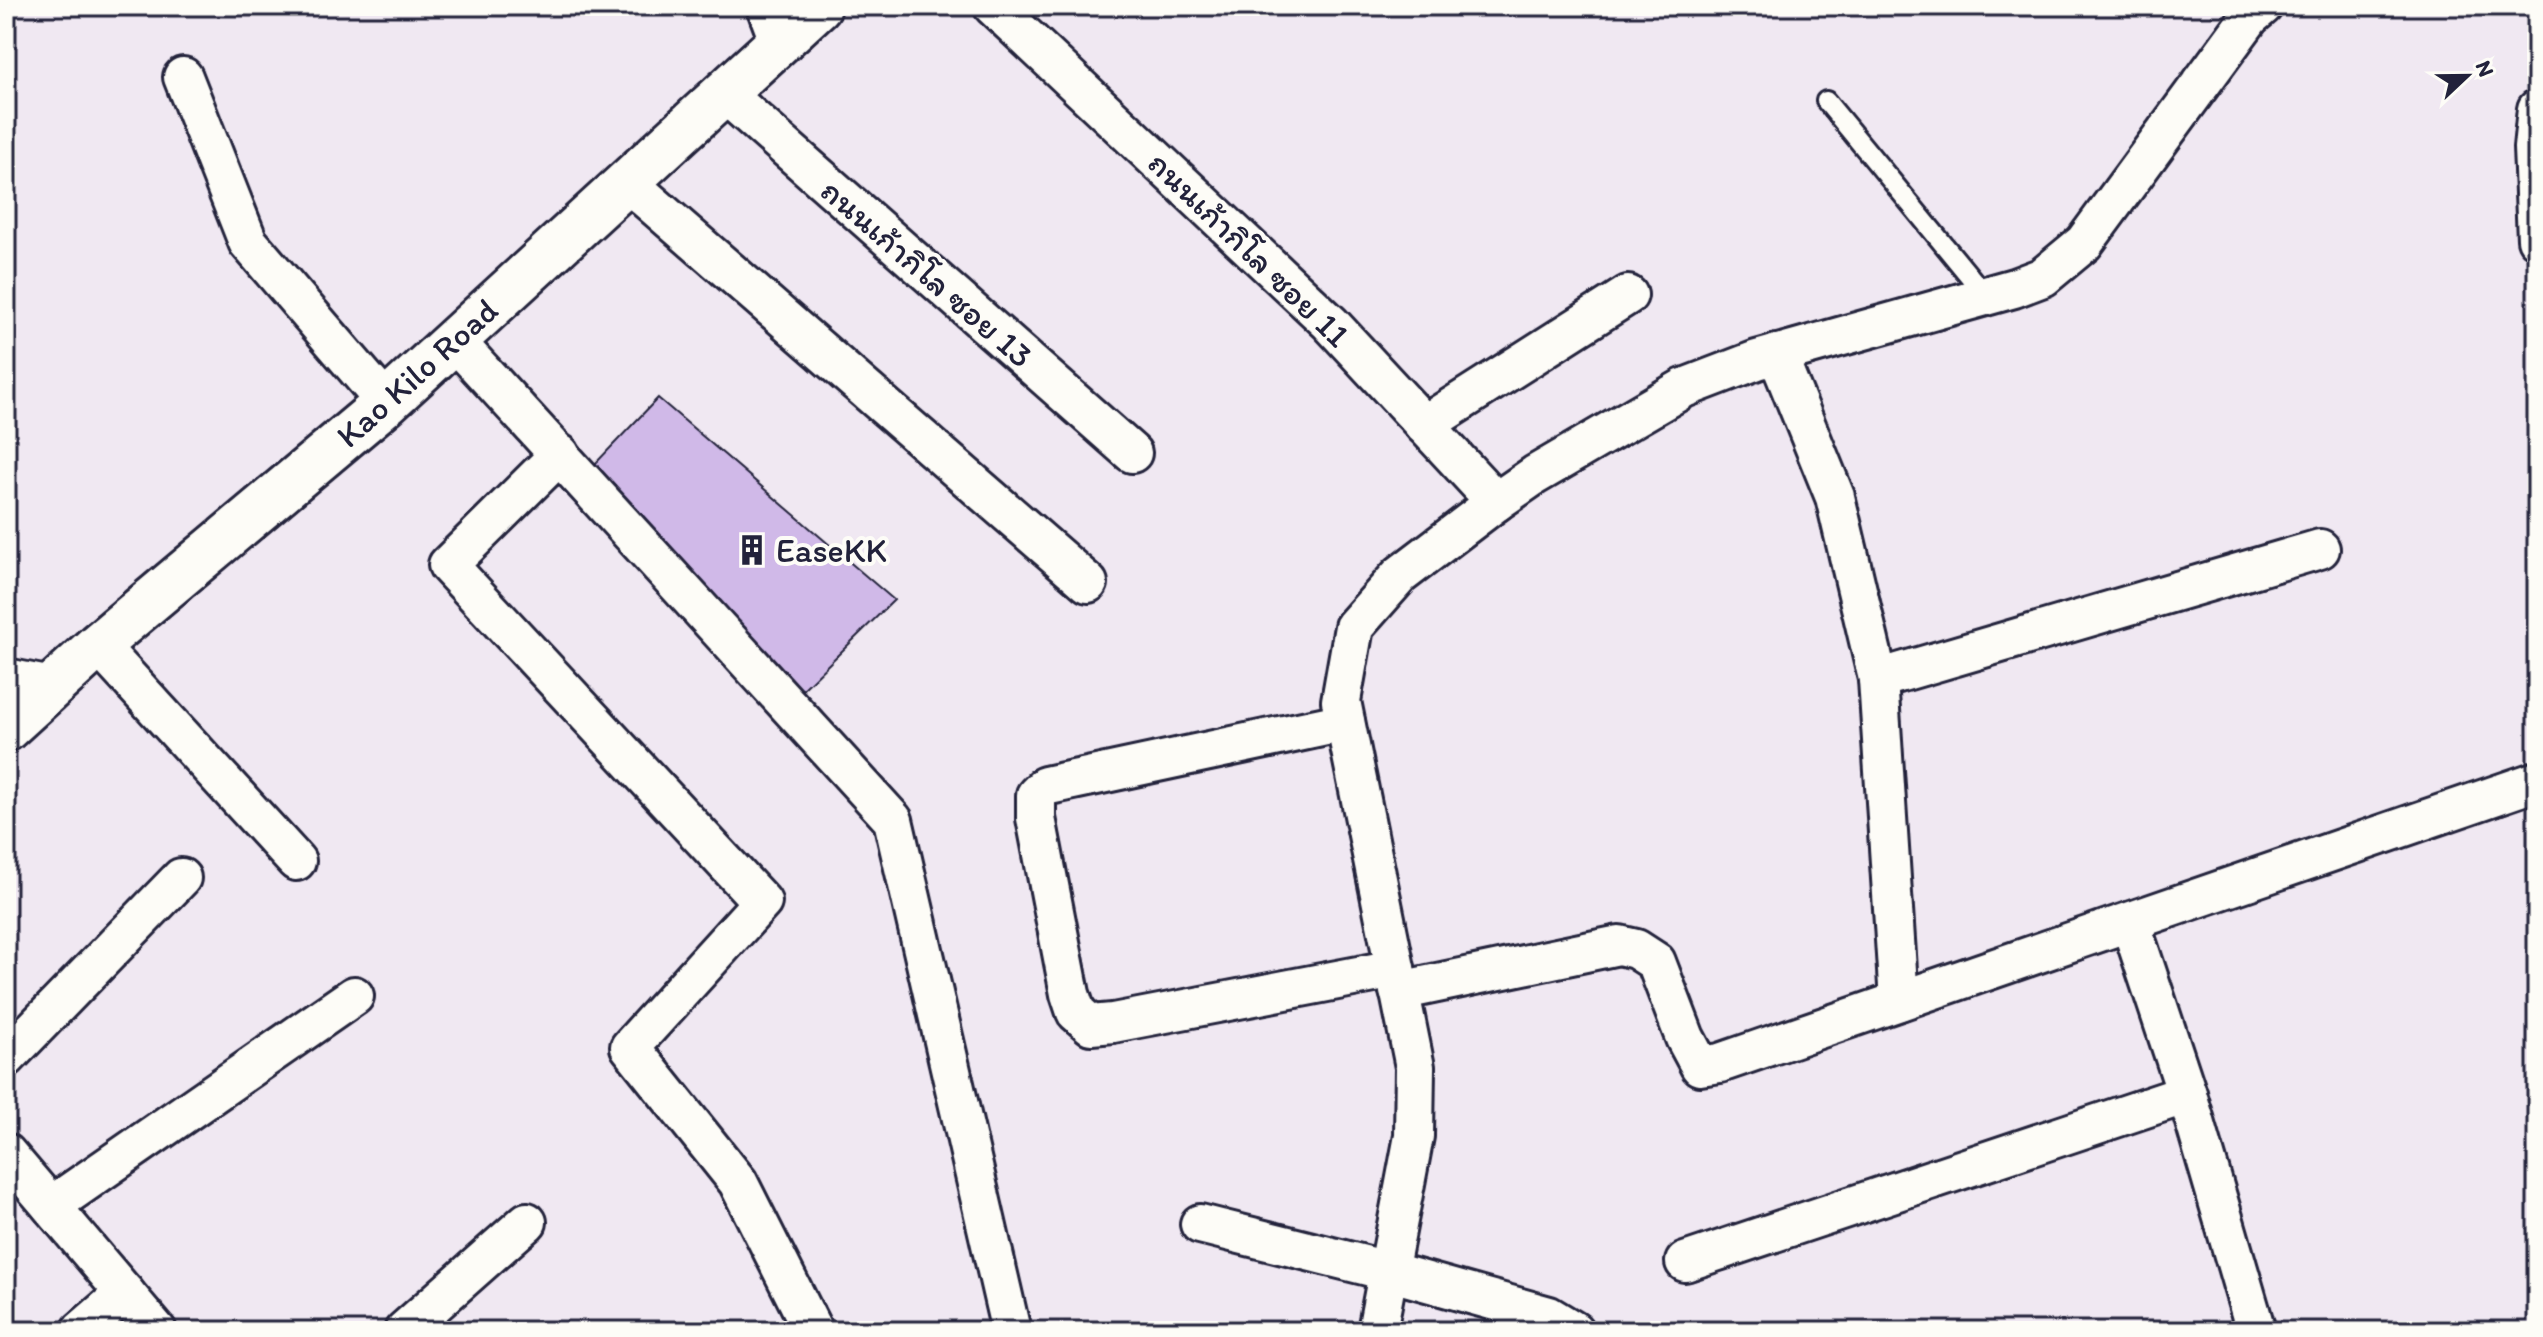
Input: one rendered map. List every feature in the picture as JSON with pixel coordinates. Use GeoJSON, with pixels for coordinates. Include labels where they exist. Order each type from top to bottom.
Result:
{"type":"FeatureCollection","features":[{"type":"Feature","properties":{"kind":"main road","name":"Kao Kilo Road"},"geometry":{"type":"LineString","coordinates":[[6,729],[98,645],[386,403],[455,341],[723,92],[773,24],[819,6]]}},
{"type":"Feature","properties":{"kind":"street","name":"ถนนเก้ากิโล ซอย 11"},"geometry":{"type":"LineString","coordinates":[[993,6],[1330,323],[1496,502]]}},
{"type":"Feature","properties":{"kind":"street"},"geometry":{"type":"LineString","coordinates":[[1377,1331],[1414,1136],[1415,1067],[1341,701],[1354,627],[1400,575],[1496,502],[1535,475],[1684,388],[1777,354],[2014,288],[2043,277],[2084,243],[2250,17],[2263,6]]}},
{"type":"Feature","properties":{"kind":"street"},"geometry":{"type":"LineString","coordinates":[[183,77],[248,242],[386,403]]}},
{"type":"Feature","properties":{"kind":"street","name":"ถนนเก้ากิโล ซอย 13"},"geometry":{"type":"LineString","coordinates":[[723,92],[1132,453]]}},
{"type":"Feature","properties":{"kind":"street"},"geometry":{"type":"LineString","coordinates":[[2537,109],[2533,148],[2537,239]]}},
{"type":"Feature","properties":{"kind":"street"},"geometry":{"type":"LineString","coordinates":[[627,182],[1088,583]]}},
{"type":"Feature","properties":{"kind":"street"},"geometry":{"type":"LineString","coordinates":[[1424,425],[1628,295]]}},
{"type":"Feature","properties":{"kind":"street"},"geometry":{"type":"LineString","coordinates":[[455,341],[893,820],[1011,1331]]}},
{"type":"Feature","properties":{"kind":"street"},"geometry":{"type":"LineString","coordinates":[[1777,354],[1835,497],[1878,679],[1899,1001]]}},
{"type":"Feature","properties":{"kind":"street"},"geometry":{"type":"LineString","coordinates":[[560,454],[448,565],[762,902],[630,1047],[738,1182],[813,1331]]}},
{"type":"Feature","properties":{"kind":"street"},"geometry":{"type":"LineString","coordinates":[[1878,679],[2320,549]]}},
{"type":"Feature","properties":{"kind":"street"},"geometry":{"type":"LineString","coordinates":[[98,645],[296,861]]}},
{"type":"Feature","properties":{"kind":"street"},"geometry":{"type":"LineString","coordinates":[[6,678],[52,687]]}},
{"type":"Feature","properties":{"kind":"street"},"geometry":{"type":"LineString","coordinates":[[1345,722],[1045,786],[1036,795],[1036,818],[1076,1012],[1091,1025],[1113,1023],[1619,945],[1636,949],[1656,962],[1685,1038],[1700,1066],[1720,1063],[2537,781]]}},
{"type":"Feature","properties":{"kind":"street"},"geometry":{"type":"LineString","coordinates":[[6,1058],[181,878]]}},
{"type":"Feature","properties":{"kind":"street"},"geometry":{"type":"LineString","coordinates":[[2130,922],[2187,1094],[2256,1331]]}},
{"type":"Feature","properties":{"kind":"street"},"geometry":{"type":"LineString","coordinates":[[51,1206],[354,996]]}},
{"type":"Feature","properties":{"kind":"street"},"geometry":{"type":"LineString","coordinates":[[1685,1262],[2187,1094]]}},
{"type":"Feature","properties":{"kind":"street"},"geometry":{"type":"LineString","coordinates":[[6,1153],[157,1331]]}},
{"type":"Feature","properties":{"kind":"street"},"geometry":{"type":"LineString","coordinates":[[404,1331],[527,1222]]}},
{"type":"Feature","properties":{"kind":"street"},"geometry":{"type":"LineString","coordinates":[[1200,1224],[1388,1271],[1549,1316],[1574,1331]]}},
{"type":"Feature","properties":{"kind":"street"},"geometry":{"type":"LineString","coordinates":[[81,1331],[125,1293]]}},
{"type":"Feature","properties":{"kind":"lane"},"geometry":{"type":"LineString","coordinates":[[1826,101],[1985,295]]}},
{"type":"Feature","properties":{"kind":"building","name":"EaseKK"},"geometry":{"type":"Polygon","coordinates":[[[658,398],[894,600],[798,694],[593,466],[658,398]]]}},
{"type":"Feature","properties":{"kind":"place","name":"EaseKK"},"geometry":{"type":"Point","coordinates":[752,550]}}]}
